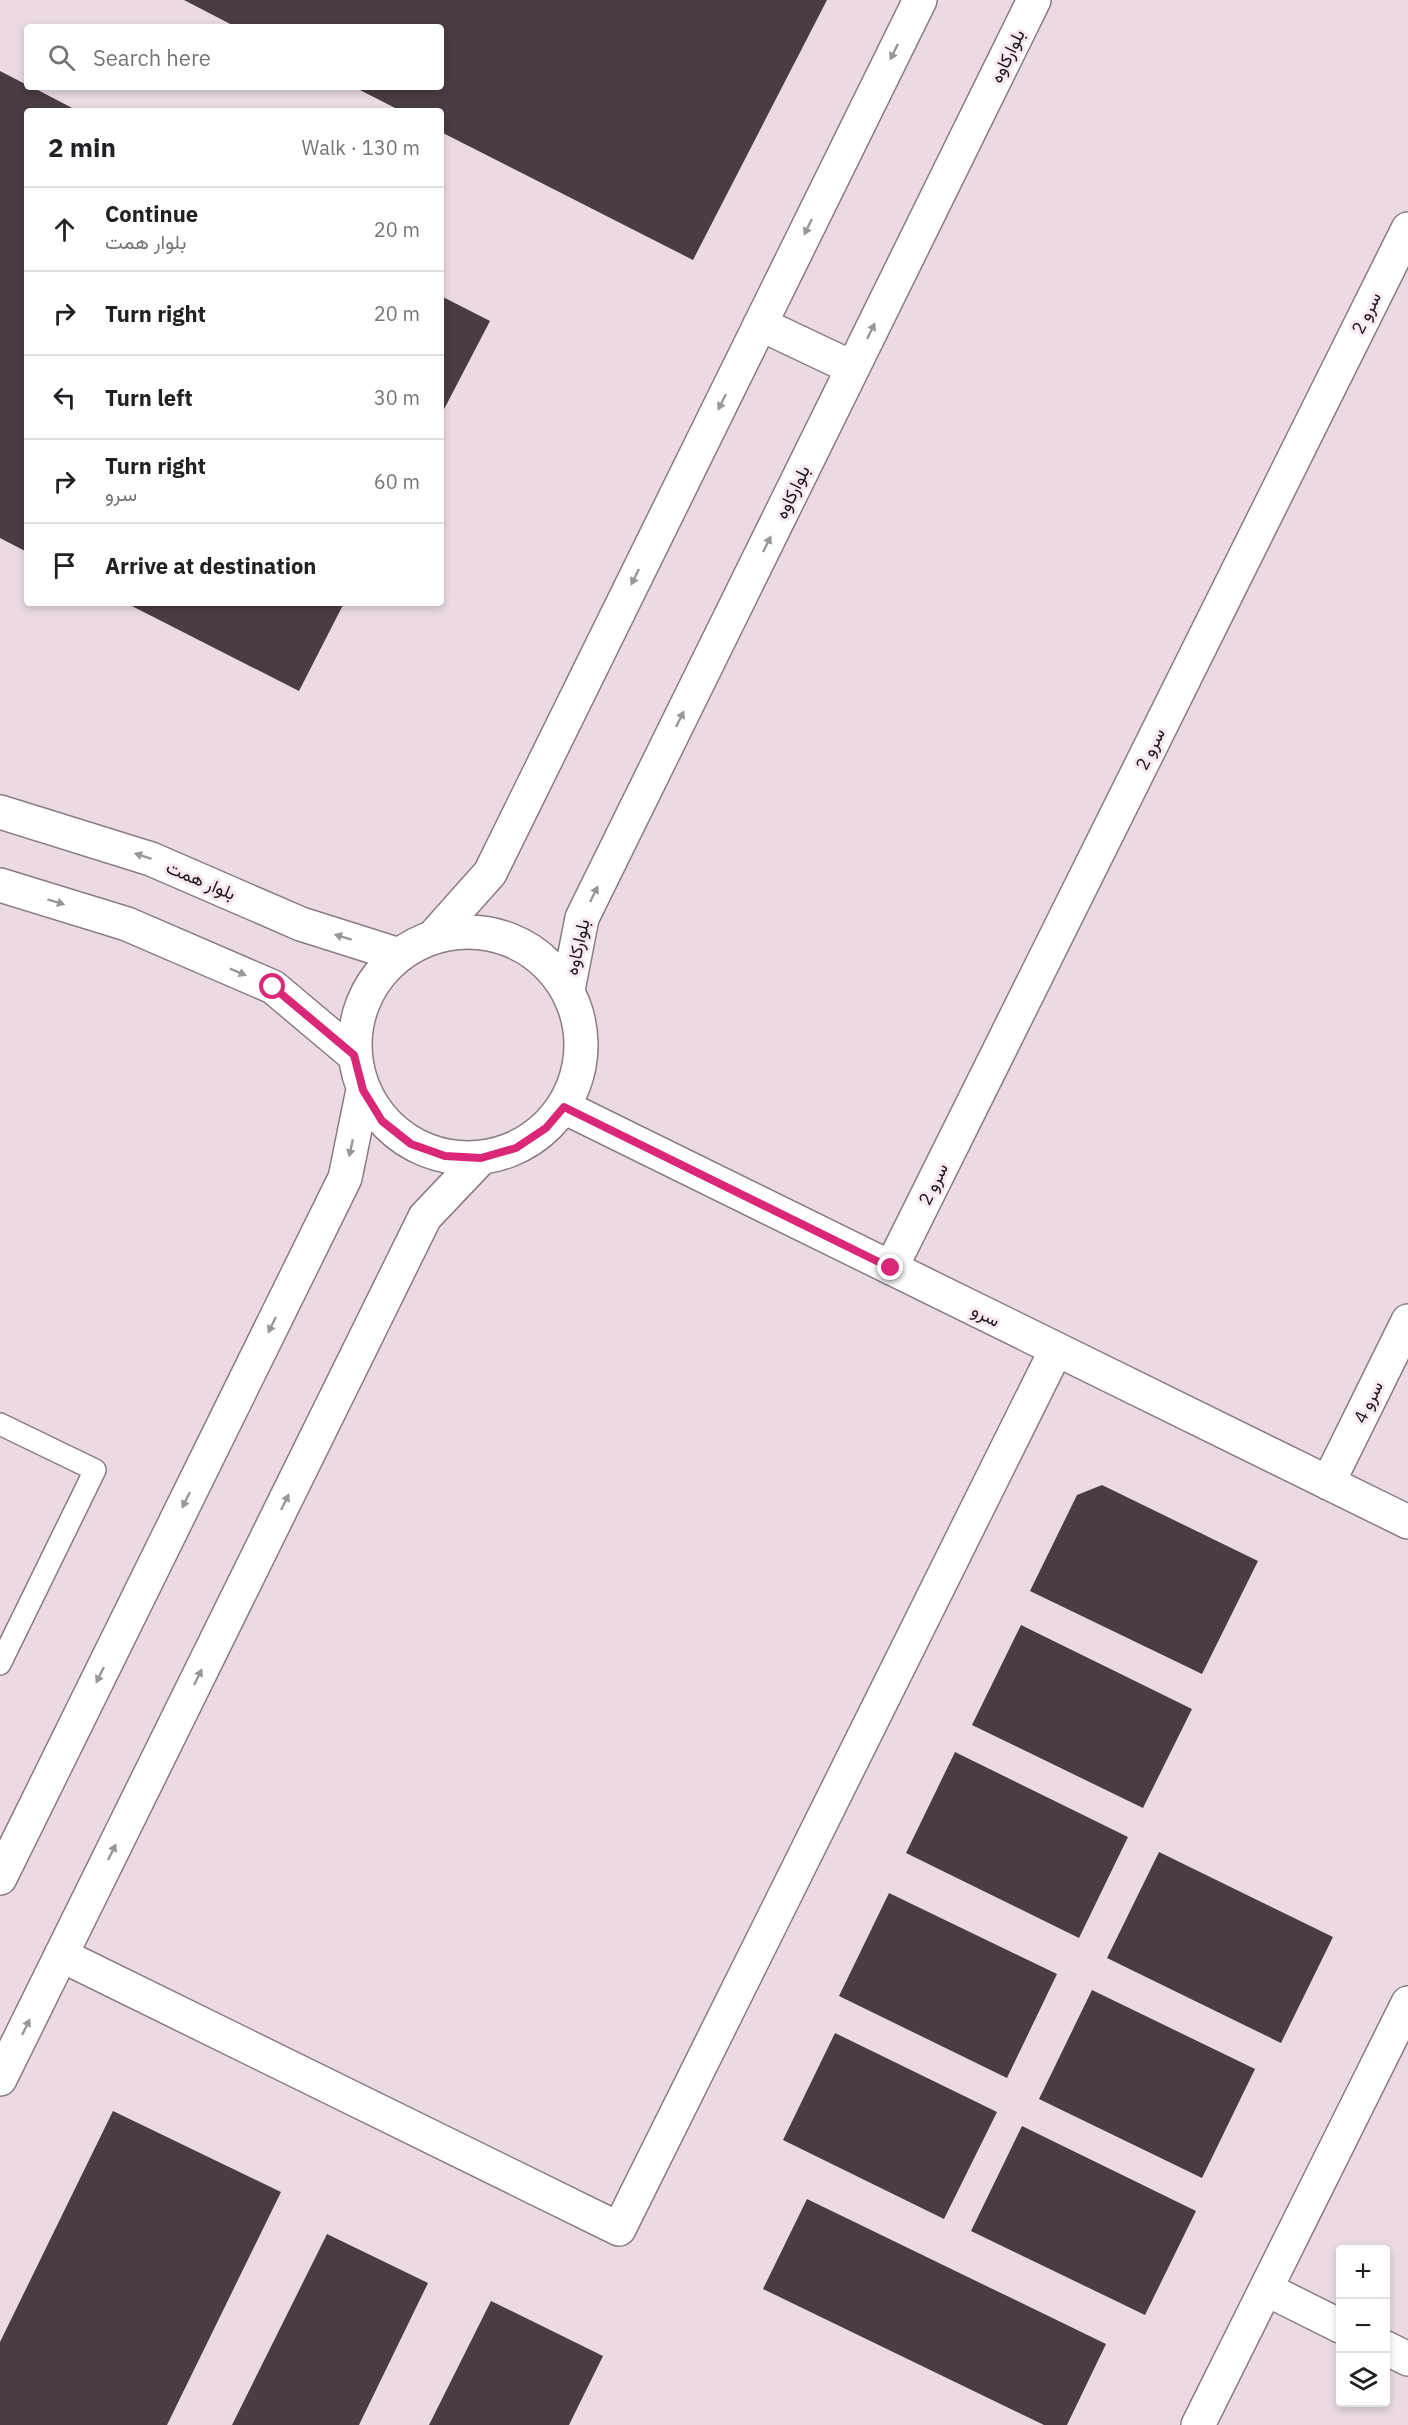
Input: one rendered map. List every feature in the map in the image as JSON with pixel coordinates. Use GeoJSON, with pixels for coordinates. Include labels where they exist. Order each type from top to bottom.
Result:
{"type":"FeatureCollection","features":[{"type":"Feature","properties":{"kind":"street"},"geometry":{"type":"LineString","coordinates":[[433,937],[490,873],[920,0]]}},
{"type":"Feature","properties":{"kind":"street","name":"بلوارکاوه"},"geometry":{"type":"LineString","coordinates":[[568,990],[582,918],[1034,0]]}},
{"type":"Feature","properties":{"kind":"street","name":"سرو 2"},"geometry":{"type":"LineString","coordinates":[[891,1268],[1408,229]]}},
{"type":"Feature","properties":{"kind":"street"},"geometry":{"type":"LineString","coordinates":[[760,324],[853,368]]}},
{"type":"Feature","properties":{"kind":"street","name":"بلوار همت"},"geometry":{"type":"LineString","coordinates":[[0,812],[151,859],[301,924],[399,955]]}},
{"type":"Feature","properties":{"kind":"street"},"geometry":{"type":"LineString","coordinates":[[0,885],[127,924],[273,987],[354,1055]]}},
{"type":"Feature","properties":{"kind":"street"},"geometry":{"type":"LineString","coordinates":[[472,931],[510,939],[543,959],[568,990],[581,1026],[581,1065],[564,1107],[546,1128],[516,1148],[481,1158],[445,1156],[411,1144],[382,1121],[363,1090],[354,1055],[357,1019],[372,983],[399,955],[433,937],[472,931]]}},
{"type":"Feature","properties":{"kind":"street"},"geometry":{"type":"LineString","coordinates":[[0,1878],[345,1178],[363,1090]]}},
{"type":"Feature","properties":{"kind":"street","name":"سرو"},"geometry":{"type":"LineString","coordinates":[[564,1107],[1408,1522]]}},
{"type":"Feature","properties":{"kind":"street"},"geometry":{"type":"LineString","coordinates":[[0,2079],[425,1217],[481,1158]]}},
{"type":"Feature","properties":{"kind":"street","name":"سرو 4"},"geometry":{"type":"LineString","coordinates":[[1328,1483],[1408,1321]]}},
{"type":"Feature","properties":{"kind":"street"},"geometry":{"type":"LineString","coordinates":[[61,1955],[619,2229],[1056,1350]]}},
{"type":"Feature","properties":{"kind":"street"},"geometry":{"type":"LineString","coordinates":[[1198,2425],[1408,2003]]}},
{"type":"Feature","properties":{"kind":"street"},"geometry":{"type":"LineString","coordinates":[[1266,2289],[1336,2323]]}},
{"type":"Feature","properties":{"kind":"street"},"geometry":{"type":"LineString","coordinates":[[1390,2350],[1408,2359]]}},
{"type":"Feature","properties":{"kind":"lane"},"geometry":{"type":"LineString","coordinates":[[0,1664],[95,1470],[1,1427]]}},
{"type":"Feature","properties":{"kind":"building"},"geometry":{"type":"Polygon","coordinates":[[[184,0],[827,0],[693,260],[444,134],[444,108],[395,108],[360,90],[444,90],[444,24],[230,24],[184,0]]]}},
{"type":"Feature","properties":{"kind":"building"},"geometry":{"type":"Polygon","coordinates":[[[0,71],[24,83],[24,90],[38,90],[72,108],[24,108],[24,550],[0,538],[0,71]]]}},
{"type":"Feature","properties":{"kind":"building"},"geometry":{"type":"Polygon","coordinates":[[[444,298],[490,321],[444,409],[444,298]]]}},
{"type":"Feature","properties":{"kind":"building"},"geometry":{"type":"Polygon","coordinates":[[[132,606],[342,606],[299,691],[132,606]]]}},
{"type":"Feature","properties":{"kind":"building"},"geometry":{"type":"Polygon","coordinates":[[[1102,1485],[1258,1561],[1202,1674],[1030,1591],[1077,1495],[1102,1485]]]}},
{"type":"Feature","properties":{"kind":"building"},"geometry":{"type":"Polygon","coordinates":[[[1021,1625],[1192,1709],[1143,1808],[972,1725],[1021,1625]]]}},
{"type":"Feature","properties":{"kind":"building"},"geometry":{"type":"Polygon","coordinates":[[[955,1752],[1128,1837],[1079,1938],[906,1853],[955,1752]]]}},
{"type":"Feature","properties":{"kind":"building"},"geometry":{"type":"Polygon","coordinates":[[[1159,1852],[1333,1937],[1281,2043],[1107,1958],[1159,1852]]]}},
{"type":"Feature","properties":{"kind":"building"},"geometry":{"type":"Polygon","coordinates":[[[889,1893],[1057,1974],[1007,2078],[839,1996],[889,1893]]]}},
{"type":"Feature","properties":{"kind":"building"},"geometry":{"type":"Polygon","coordinates":[[[1092,1990],[1255,2069],[1202,2178],[1039,2099],[1092,1990]]]}},
{"type":"Feature","properties":{"kind":"building"},"geometry":{"type":"Polygon","coordinates":[[[835,2033],[997,2112],[944,2219],[783,2140],[835,2033]]]}},
{"type":"Feature","properties":{"kind":"building"},"geometry":{"type":"Polygon","coordinates":[[[113,2111],[281,2192],[167,2425],[0,2425],[0,2342],[113,2111]]]}},
{"type":"Feature","properties":{"kind":"building"},"geometry":{"type":"Polygon","coordinates":[[[1022,2126],[1196,2211],[1145,2315],[971,2231],[1022,2126]]]}},
{"type":"Feature","properties":{"kind":"building"},"geometry":{"type":"Polygon","coordinates":[[[807,2199],[1106,2344],[1067,2425],[1044,2425],[763,2289],[807,2199]]]}},
{"type":"Feature","properties":{"kind":"building"},"geometry":{"type":"Polygon","coordinates":[[[327,2234],[428,2283],[359,2425],[232,2425],[327,2234]]]}},
{"type":"Feature","properties":{"kind":"building"},"geometry":{"type":"Polygon","coordinates":[[[491,2301],[603,2356],[569,2425],[429,2425],[491,2301]]]}},
{"type":"Feature","properties":{"kind":"route"},"geometry":{"type":"LineString","coordinates":[[273,987],[354,1055],[363,1090],[382,1121],[411,1144],[445,1156],[481,1158],[516,1148],[546,1128],[564,1107],[891,1268]]}}]}
